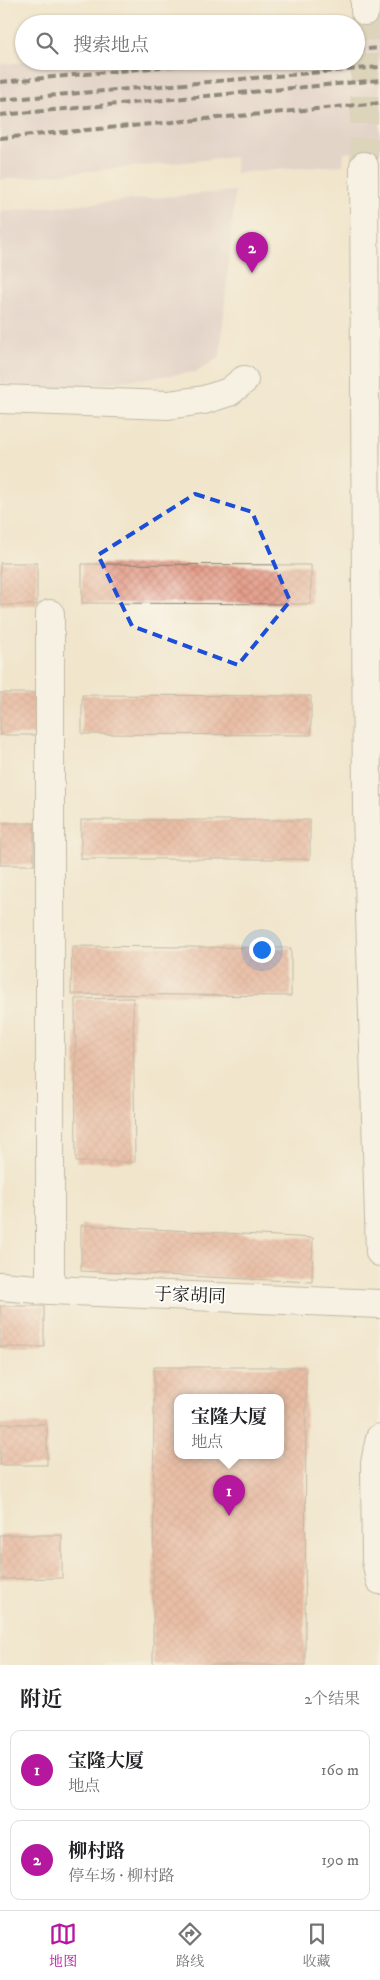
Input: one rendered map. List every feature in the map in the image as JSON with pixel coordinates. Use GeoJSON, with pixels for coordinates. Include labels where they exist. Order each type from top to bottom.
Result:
{"type":"FeatureCollection","features":[{"type":"Feature","properties":{"kind":"street"},"geometry":{"type":"LineString","coordinates":[[364,166],[367,812],[380,1252]]}},
{"type":"Feature","properties":{"kind":"street"},"geometry":{"type":"LineString","coordinates":[[0,399],[168,405],[204,400],[229,392],[244,380]]}},
{"type":"Feature","properties":{"kind":"street"},"geometry":{"type":"LineString","coordinates":[[50,614],[50,1290]]}},
{"type":"Feature","properties":{"kind":"street","name":"于家胡同"},"geometry":{"type":"LineString","coordinates":[[0,1286],[50,1290],[380,1304]]}},
{"type":"Feature","properties":{"kind":"street"},"geometry":{"type":"LineString","coordinates":[[380,1438],[375,1463],[376,1560],[380,1580]]}},
{"type":"Feature","properties":{"kind":"highlighted area"},"geometry":{"type":"Polygon","coordinates":[[[195,494],[252,512],[290,601],[238,665],[132,626],[98,555],[195,494]]]}},
{"type":"Feature","properties":{"kind":"shaded area"},"geometry":{"type":"Polygon","coordinates":[[[380,20],[380,151],[344,153],[343,165],[235,173],[235,157],[0,180],[0,64],[15,63],[15,70],[365,70],[365,21],[380,20]]]}},
{"type":"Feature","properties":{"kind":"shaded area"},"geometry":{"type":"Polygon","coordinates":[[[235,191],[220,357],[196,372],[57,389],[0,383],[0,211],[235,191]]]}},
{"type":"Feature","properties":{"kind":"building"},"geometry":{"type":"Polygon","coordinates":[[[0,563],[37,563],[37,605],[0,605],[0,563]]]}},
{"type":"Feature","properties":{"kind":"building"},"geometry":{"type":"Polygon","coordinates":[[[82,564],[311,565],[311,604],[82,603],[82,564]]]}},
{"type":"Feature","properties":{"kind":"building"},"geometry":{"type":"Polygon","coordinates":[[[0,693],[36,693],[36,735],[0,735],[0,693]]]}},
{"type":"Feature","properties":{"kind":"building"},"geometry":{"type":"Polygon","coordinates":[[[82,695],[311,696],[311,735],[82,734],[82,695]]]}},
{"type":"Feature","properties":{"kind":"building"},"geometry":{"type":"Polygon","coordinates":[[[81,820],[310,820],[310,859],[81,859],[81,820]]]}},
{"type":"Feature","properties":{"kind":"building"},"geometry":{"type":"Polygon","coordinates":[[[0,823],[34,823],[34,865],[0,865],[0,823]]]}},
{"type":"Feature","properties":{"kind":"building"},"geometry":{"type":"Polygon","coordinates":[[[72,946],[291,948],[291,996],[71,994],[72,946]]]}},
{"type":"Feature","properties":{"kind":"building"},"geometry":{"type":"Polygon","coordinates":[[[133,998],[135,1162],[76,1162],[75,999],[133,998]]]}},
{"type":"Feature","properties":{"kind":"building"},"geometry":{"type":"Polygon","coordinates":[[[81,1225],[313,1238],[312,1282],[81,1271],[81,1225]]]}},
{"type":"Feature","properties":{"kind":"building"},"geometry":{"type":"Polygon","coordinates":[[[0,1306],[44,1306],[44,1347],[0,1347],[0,1306]]]}},
{"type":"Feature","properties":{"kind":"building"},"geometry":{"type":"Polygon","coordinates":[[[154,1367],[306,1367],[305,1665],[153,1665],[154,1367]]]}},
{"type":"Feature","properties":{"kind":"building"},"geometry":{"type":"Polygon","coordinates":[[[0,1424],[47,1424],[47,1465],[0,1465],[0,1424]]]}},
{"type":"Feature","properties":{"kind":"building"},"geometry":{"type":"Polygon","coordinates":[[[0,1535],[62,1535],[62,1578],[0,1579],[0,1535]]]}},
{"type":"Feature","properties":{"kind":"tunnel"},"geometry":{"type":"LineString","coordinates":[[365,11],[365,15]]}},
{"type":"Feature","properties":{"kind":"tunnel"},"geometry":{"type":"LineString","coordinates":[[364,166],[365,70]]}},
{"type":"Feature","properties":{"kind":"railway"},"geometry":{"type":"LineString","coordinates":[[365,49],[380,48]]}},
{"type":"Feature","properties":{"kind":"railway"},"geometry":{"type":"LineString","coordinates":[[365,68],[380,67]]}},
{"type":"Feature","properties":{"kind":"railway"},"geometry":{"type":"LineString","coordinates":[[0,82],[129,70]]}},
{"type":"Feature","properties":{"kind":"railway"},"geometry":{"type":"LineString","coordinates":[[0,100],[345,70]]}},
{"type":"Feature","properties":{"kind":"railway"},"geometry":{"type":"LineString","coordinates":[[0,115],[380,80]]}},
{"type":"Feature","properties":{"kind":"railway"},"geometry":{"type":"LineString","coordinates":[[0,138],[380,103]]}},
{"type":"Feature","properties":{"kind":"place","name":"柳村路"},"geometry":{"type":"Point","coordinates":[252,273]}},
{"type":"Feature","properties":{"kind":"place","name":"宝隆大厦"},"geometry":{"type":"Point","coordinates":[229,1516]}}]}
